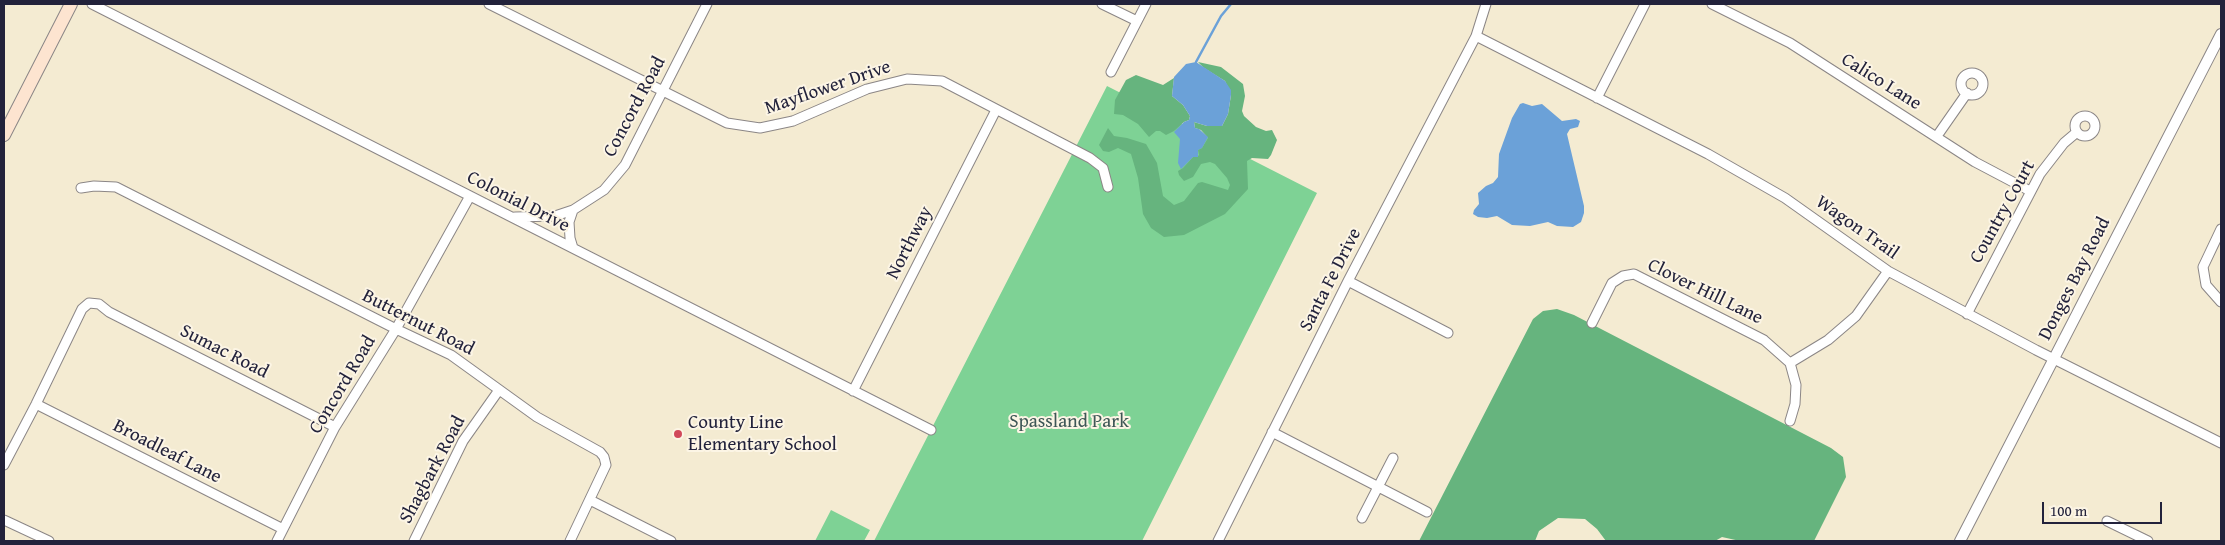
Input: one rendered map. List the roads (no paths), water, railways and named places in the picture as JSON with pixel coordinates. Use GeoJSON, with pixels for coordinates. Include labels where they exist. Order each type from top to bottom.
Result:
{"type":"FeatureCollection","features":[{"type":"Feature","properties":{"kind":"main road"},"geometry":{"type":"LineString","coordinates":[[4,135],[71,4]]}},
{"type":"Feature","properties":{"kind":"street","name":"Colonial Drive"},"geometry":{"type":"LineString","coordinates":[[92,4],[931,430]]}},
{"type":"Feature","properties":{"kind":"street","name":"Mayflower Drive"},"geometry":{"type":"LineString","coordinates":[[489,4],[727,123],[760,128],[793,121],[867,89],[907,79],[942,81],[1095,161],[1103,168],[1108,187]]}},
{"type":"Feature","properties":{"kind":"street","name":"Concord Road"},"geometry":{"type":"LineString","coordinates":[[512,218],[555,216],[573,210],[604,190],[625,165],[707,4]]}},
{"type":"Feature","properties":{"kind":"street"},"geometry":{"type":"LineString","coordinates":[[1102,4],[1137,22]]}},
{"type":"Feature","properties":{"kind":"street"},"geometry":{"type":"LineString","coordinates":[[1111,72],[1146,4]]}},
{"type":"Feature","properties":{"kind":"street","name":"Santa Fe Drive"},"geometry":{"type":"LineString","coordinates":[[1218,541],[1348,280],[1476,36],[1486,4]]}},
{"type":"Feature","properties":{"kind":"street"},"geometry":{"type":"LineString","coordinates":[[1597,98],[1645,4]]}},
{"type":"Feature","properties":{"kind":"street","name":"Calico Lane"},"geometry":{"type":"LineString","coordinates":[[1712,4],[1790,43],[1975,162],[2030,191]]}},
{"type":"Feature","properties":{"kind":"street","name":"Donges Bay Road"},"geometry":{"type":"LineString","coordinates":[[1960,541],[2221,34]]}},
{"type":"Feature","properties":{"kind":"street","name":"Wagon Trail"},"geometry":{"type":"LineString","coordinates":[[1476,36],[1708,154],[1785,198],[1888,271],[1967,314],[2221,443]]}},
{"type":"Feature","properties":{"kind":"street"},"geometry":{"type":"LineString","coordinates":[[1937,136],[1967,93]]}},
{"type":"Feature","properties":{"kind":"street","name":"Northway"},"geometry":{"type":"LineString","coordinates":[[853,391],[996,110]]}},
{"type":"Feature","properties":{"kind":"street","name":"Country Court"},"geometry":{"type":"LineString","coordinates":[[1967,314],[2030,191],[2052,158],[2077,132]]}},
{"type":"Feature","properties":{"kind":"street","name":"Butternut Road"},"geometry":{"type":"LineString","coordinates":[[81,188],[94,186],[116,187],[451,355],[537,418],[600,452],[604,457],[606,465],[570,541]]}},
{"type":"Feature","properties":{"kind":"street","name":"Concord Road"},"geometry":{"type":"LineString","coordinates":[[277,541],[335,427],[396,329],[470,196]]}},
{"type":"Feature","properties":{"kind":"street"},"geometry":{"type":"LineString","coordinates":[[573,210],[569,222],[573,248]]}},
{"type":"Feature","properties":{"kind":"street"},"geometry":{"type":"LineString","coordinates":[[2220,301],[2206,284],[2203,267],[2221,229]]}},
{"type":"Feature","properties":{"kind":"street"},"geometry":{"type":"LineString","coordinates":[[1790,421],[1795,404],[1796,385],[1790,363],[1828,340],[1856,316],[1888,271]]}},
{"type":"Feature","properties":{"kind":"street","name":"Clover Hill Lane"},"geometry":{"type":"LineString","coordinates":[[1592,323],[1612,283],[1623,276],[1634,274],[1764,340],[1790,363]]}},
{"type":"Feature","properties":{"kind":"street"},"geometry":{"type":"LineString","coordinates":[[1348,280],[1448,333]]}},
{"type":"Feature","properties":{"kind":"street","name":"Sumac Road"},"geometry":{"type":"LineString","coordinates":[[36,404],[82,309],[89,303],[99,304],[118,316],[335,427]]}},
{"type":"Feature","properties":{"kind":"street","name":"Shagbark Road"},"geometry":{"type":"LineString","coordinates":[[414,541],[463,441],[499,390]]}},
{"type":"Feature","properties":{"kind":"street"},"geometry":{"type":"LineString","coordinates":[[4,465],[36,404]]}},
{"type":"Feature","properties":{"kind":"street","name":"Broadleaf Lane"},"geometry":{"type":"LineString","coordinates":[[36,404],[283,530]]}},
{"type":"Feature","properties":{"kind":"street"},"geometry":{"type":"LineString","coordinates":[[1272,432],[1427,512]]}},
{"type":"Feature","properties":{"kind":"street"},"geometry":{"type":"LineString","coordinates":[[1362,518],[1394,458]]}},
{"type":"Feature","properties":{"kind":"street"},"geometry":{"type":"LineString","coordinates":[[590,500],[671,541]]}},
{"type":"Feature","properties":{"kind":"street"},"geometry":{"type":"LineString","coordinates":[[4,520],[49,541]]}},
{"type":"Feature","properties":{"kind":"street"},"geometry":{"type":"LineString","coordinates":[[2107,521],[2148,541]]}},
{"type":"Feature","properties":{"kind":"water"},"geometry":{"type":"Polygon","coordinates":[[[1196,62],[1225,81],[1231,90],[1231,95],[1228,114],[1222,126],[1207,126],[1194,122],[1195,128],[1208,137],[1202,148],[1198,150],[1198,157],[1193,157],[1181,169],[1178,163],[1180,139],[1174,132],[1184,122],[1189,120],[1190,116],[1183,105],[1172,96],[1174,77],[1186,64],[1196,62]]]}},
{"type":"Feature","properties":{"kind":"water"},"geometry":{"type":"Polygon","coordinates":[[[1520,104],[1532,106],[1542,104],[1562,121],[1576,119],[1580,121],[1578,127],[1570,129],[1567,134],[1584,206],[1581,222],[1573,227],[1557,226],[1548,222],[1530,226],[1512,225],[1497,216],[1487,218],[1478,217],[1473,214],[1479,204],[1478,193],[1493,183],[1498,177],[1499,154],[1512,118],[1520,104]]]}},
{"type":"Feature","properties":{"kind":"waterway"},"geometry":{"type":"LineString","coordinates":[[1196,62],[1221,16],[1231,4]]}},
{"type":"Feature","properties":{"kind":"place","name":"County Line Elementary School"},"geometry":{"type":"Point","coordinates":[678,434]}},
{"type":"Feature","properties":{"kind":"park label","name":"Spassland Park"},"geometry":{"type":"Point","coordinates":[1069,422]}}]}
